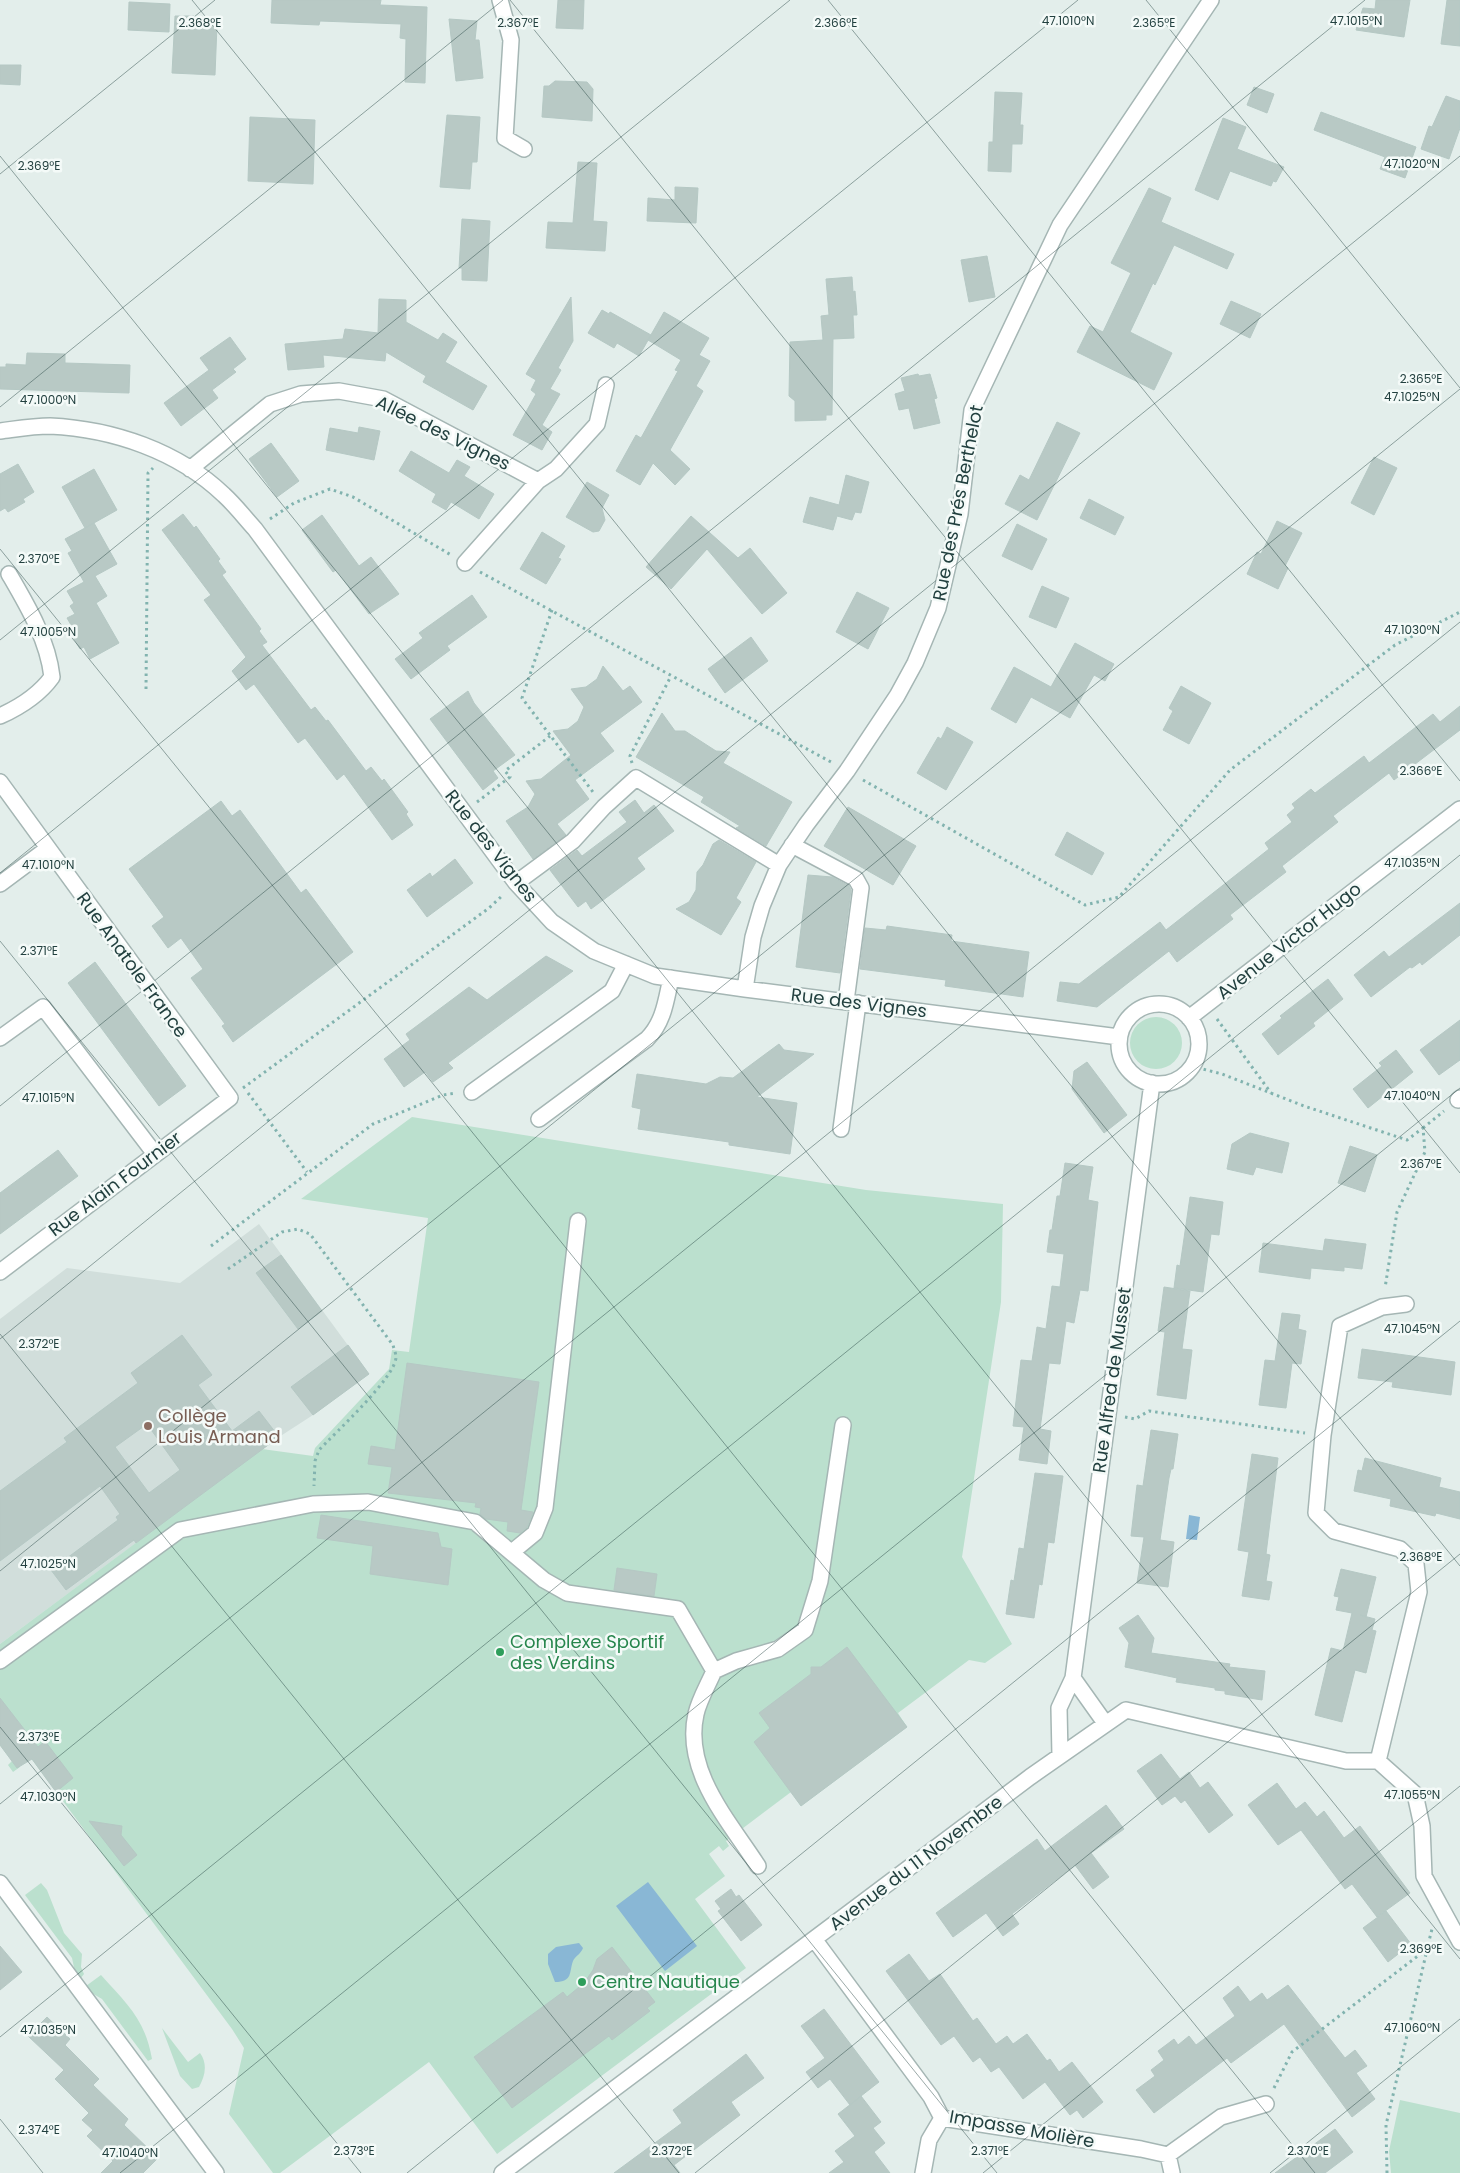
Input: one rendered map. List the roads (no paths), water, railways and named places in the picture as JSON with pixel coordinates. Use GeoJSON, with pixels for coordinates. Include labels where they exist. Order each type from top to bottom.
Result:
{"type":"FeatureCollection","features":[{"type":"Feature","properties":{"kind":"street"},"geometry":{"type":"LineString","coordinates":[[500,0],[511,40],[505,138],[524,148]]}},
{"type":"Feature","properties":{"kind":"street","name":"Rue des Prés Berthelot"},"geometry":{"type":"LineString","coordinates":[[746,989],[755,930],[762,906],[779,865],[847,771],[897,696],[915,663],[940,602],[960,514],[972,410],[1060,225],[1211,0]]}},
{"type":"Feature","properties":{"kind":"street"},"geometry":{"type":"LineString","coordinates":[[465,563],[538,481],[556,469],[597,424],[606,385]]}},
{"type":"Feature","properties":{"kind":"street","name":"Allée des Vignes"},"geometry":{"type":"LineString","coordinates":[[190,469],[270,404],[301,394],[338,391],[384,399],[538,481]]}},
{"type":"Feature","properties":{"kind":"street","name":"Rue des Vignes"},"geometry":{"type":"LineString","coordinates":[[0,431],[49,426],[108,433],[123,437],[190,469],[224,494],[255,530],[516,883],[552,922],[594,951],[655,976],[1119,1037]]}},
{"type":"Feature","properties":{"kind":"street"},"geometry":{"type":"LineString","coordinates":[[0,716],[17,708],[43,689],[52,677],[50,663],[30,610],[9,574]]}},
{"type":"Feature","properties":{"kind":"street"},"geometry":{"type":"LineString","coordinates":[[516,883],[573,840],[604,807],[636,778],[779,865]]}},
{"type":"Feature","properties":{"kind":"street","name":"Rue Anatole France"},"geometry":{"type":"LineString","coordinates":[[0,782],[230,1098]]}},
{"type":"Feature","properties":{"kind":"street","name":"Avenue Victor Hugo"},"geometry":{"type":"LineString","coordinates":[[1189,1018],[1460,809]]}},
{"type":"Feature","properties":{"kind":"street"},"geometry":{"type":"LineString","coordinates":[[792,845],[856,879],[860,883],[861,888],[841,1128]]}},
{"type":"Feature","properties":{"kind":"street"},"geometry":{"type":"LineString","coordinates":[[0,884],[47,849]]}},
{"type":"Feature","properties":{"kind":"street"},"geometry":{"type":"LineString","coordinates":[[472,1092],[612,991],[626,964]]}},
{"type":"Feature","properties":{"kind":"street"},"geometry":{"type":"LineString","coordinates":[[539,1118],[647,1039],[657,1029],[661,1021],[671,978]]}},
{"type":"Feature","properties":{"kind":"street"},"geometry":{"type":"LineString","coordinates":[[1159,1004],[1180,1010],[1189,1018],[1196,1029],[1197,1054],[1184,1075],[1164,1083],[1152,1083],[1140,1079],[1130,1072],[1123,1062],[1119,1050],[1119,1037],[1129,1017],[1148,1005],[1159,1004]]}},
{"type":"Feature","properties":{"kind":"street"},"geometry":{"type":"LineString","coordinates":[[0,1038],[43,1007],[155,1154]]}},
{"type":"Feature","properties":{"kind":"street","name":"Rue Alfred de Musset"},"geometry":{"type":"LineString","coordinates":[[1060,1756],[1059,1708],[1073,1678],[1152,1083]]}},
{"type":"Feature","properties":{"kind":"street","name":"Rue Alain Fournier"},"geometry":{"type":"LineString","coordinates":[[0,1272],[230,1098]]}},
{"type":"Feature","properties":{"kind":"street"},"geometry":{"type":"LineString","coordinates":[[512,1552],[535,1534],[545,1508],[578,1221]]}},
{"type":"Feature","properties":{"kind":"street"},"geometry":{"type":"LineString","coordinates":[[1406,1304],[1382,1307],[1340,1326],[1323,1435],[1316,1513],[1334,1530],[1400,1549],[1416,1564],[1419,1592],[1378,1761],[1414,1794],[1422,1826],[1424,1876],[1460,1942]]}},
{"type":"Feature","properties":{"kind":"street"},"geometry":{"type":"LineString","coordinates":[[758,1866],[709,1791],[694,1754],[696,1714],[714,1671],[736,1661],[778,1649],[805,1630],[820,1581],[843,1425]]}},
{"type":"Feature","properties":{"kind":"street"},"geometry":{"type":"LineString","coordinates":[[0,1661],[180,1530],[313,1504],[368,1502],[476,1522],[544,1580],[567,1593],[678,1609],[714,1671]]}},
{"type":"Feature","properties":{"kind":"street"},"geometry":{"type":"LineString","coordinates":[[1073,1678],[1105,1723]]}},
{"type":"Feature","properties":{"kind":"street","name":"Avenue du 11 Novembre"},"geometry":{"type":"LineString","coordinates":[[502,2173],[1060,1756],[1126,1710],[1346,1761],[1378,1761]]}},
{"type":"Feature","properties":{"kind":"street"},"geometry":{"type":"LineString","coordinates":[[0,1883],[6,1905],[216,2173]]}},
{"type":"Feature","properties":{"kind":"street","name":"Impasse Molière"},"geometry":{"type":"LineString","coordinates":[[814,1940],[931,2098],[942,2118],[1131,2147],[1168,2155]]}},
{"type":"Feature","properties":{"kind":"street"},"geometry":{"type":"LineString","coordinates":[[1172,2173],[1168,2155],[1221,2116],[1266,2104]]}},
{"type":"Feature","properties":{"kind":"street"},"geometry":{"type":"LineString","coordinates":[[922,2173],[929,2140],[942,2118]]}},
{"type":"Feature","properties":{"kind":"water"},"geometry":{"type":"Polygon","coordinates":[[[1189,1515],[1200,1517],[1197,1540],[1186,1539],[1189,1515]]]}},
{"type":"Feature","properties":{"kind":"water"},"geometry":{"type":"Polygon","coordinates":[[[648,1882],[697,1946],[665,1971],[616,1906],[648,1882]]]}},
{"type":"Feature","properties":{"kind":"water"},"geometry":{"type":"Polygon","coordinates":[[[579,1943],[583,1948],[573,1961],[568,1978],[561,1982],[555,1982],[548,1964],[548,1954],[556,1947],[579,1943]]]}},
{"type":"Feature","properties":{"kind":"place","name":"Collège Louis Armand"},"geometry":{"type":"Point","coordinates":[148,1426]}},
{"type":"Feature","properties":{"kind":"place","name":"Complexe Sportif des Verdins"},"geometry":{"type":"Point","coordinates":[500,1652]}},
{"type":"Feature","properties":{"kind":"place","name":"Centre Nautique"},"geometry":{"type":"Point","coordinates":[582,1982]}}]}
